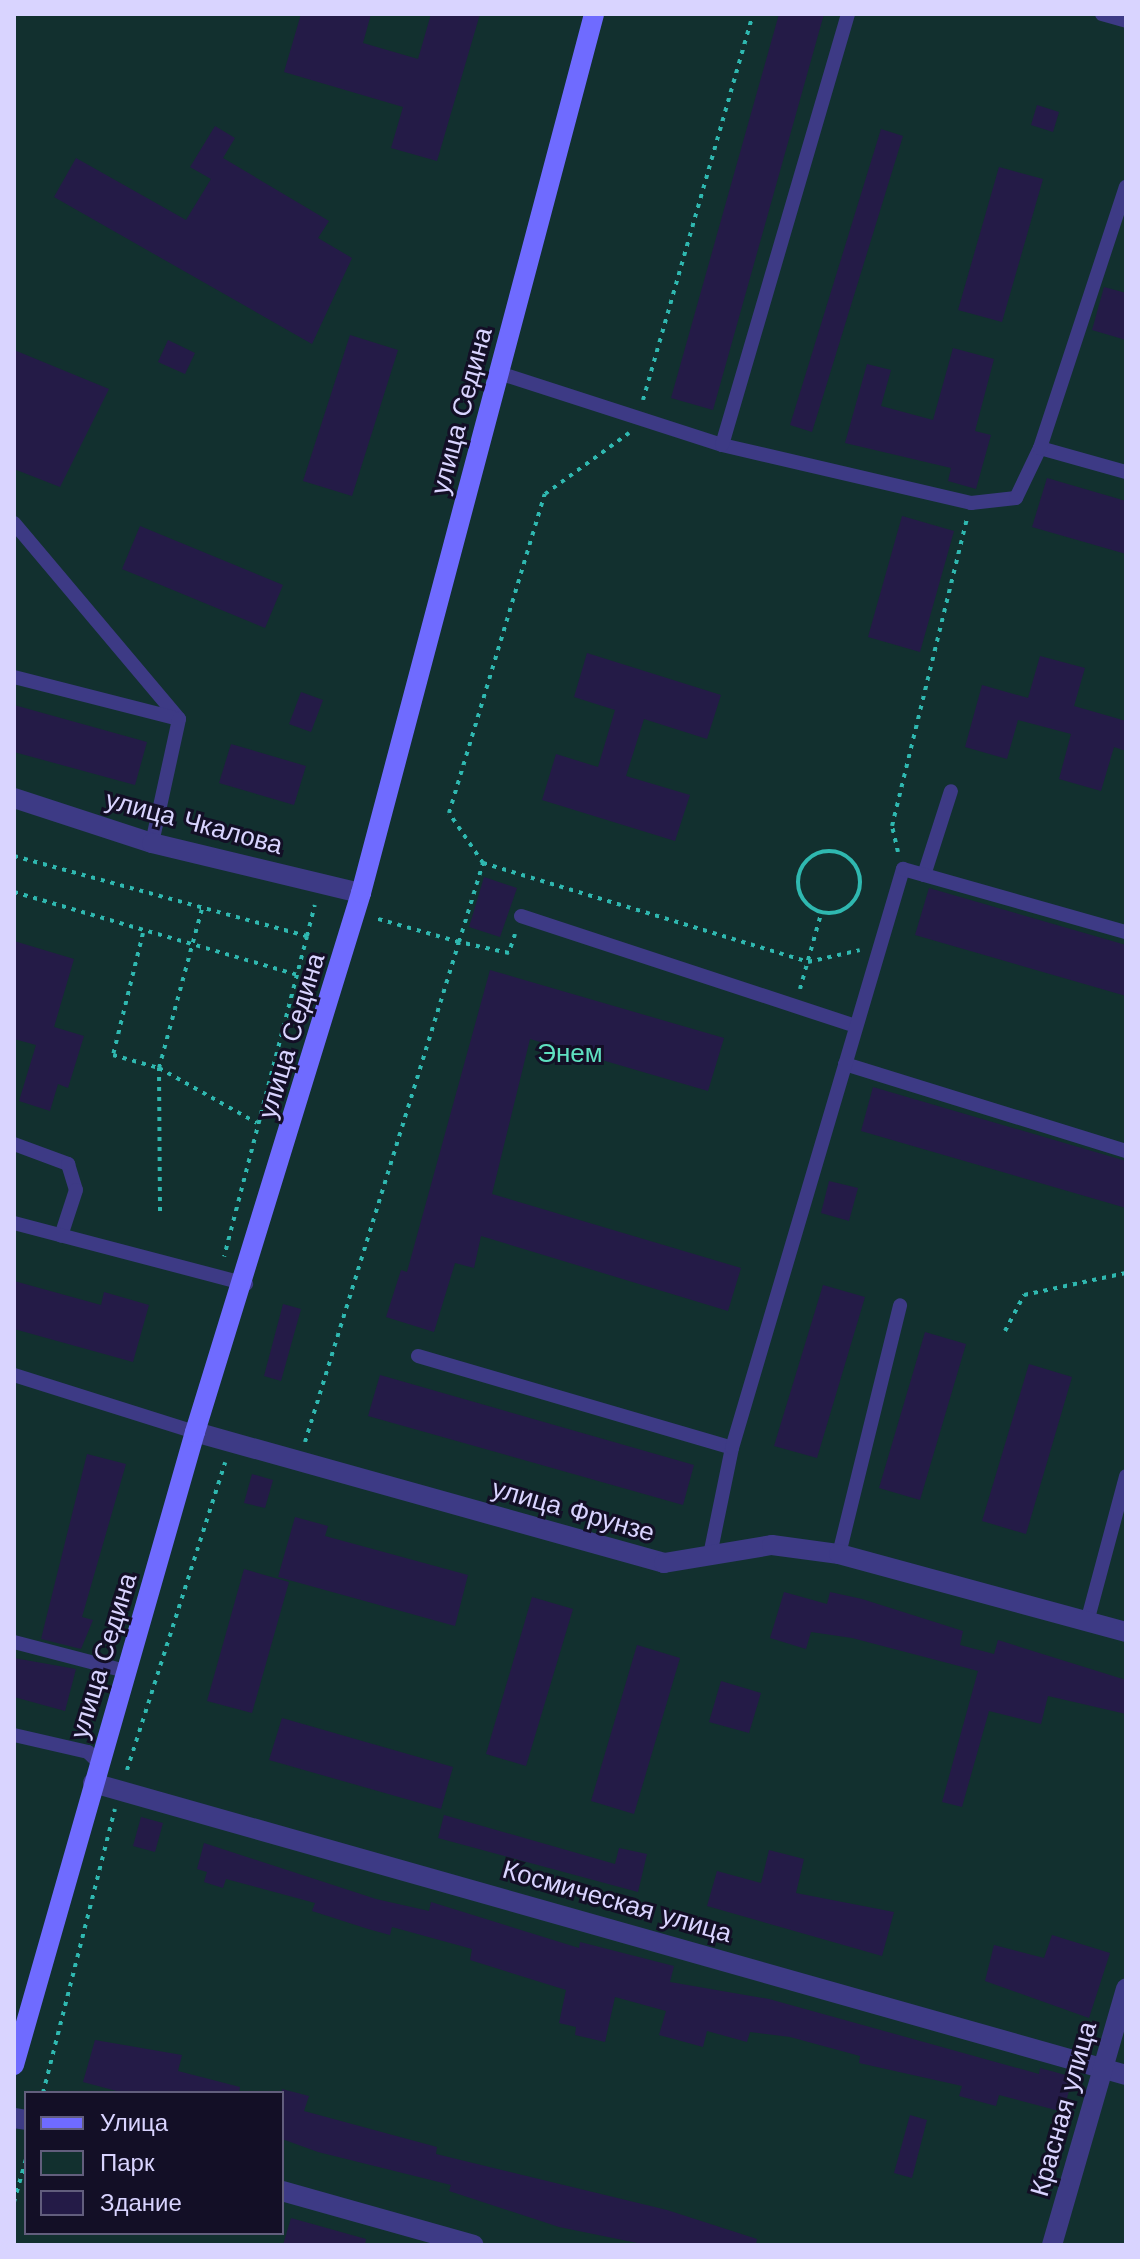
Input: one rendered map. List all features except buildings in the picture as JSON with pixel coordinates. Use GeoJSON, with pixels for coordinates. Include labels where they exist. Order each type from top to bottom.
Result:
{"type":"FeatureCollection","features":[{"type":"Feature","properties":{"kind":"street","name":"улица Седина"},"geometry":{"type":"LineString","coordinates":[[14,2065],[96,1773],[129,1672],[195,1432],[247,1284],[358,903],[594,14]]}},
{"type":"Feature","properties":{"kind":"street","name":"улица Чкалова"},"geometry":{"type":"LineString","coordinates":[[14,798],[152,843],[358,903]]}},
{"type":"Feature","properties":{"kind":"street","name":"улица Фрунзе"},"geometry":{"type":"LineString","coordinates":[[195,1432],[664,1563],[772,1545],[839,1554],[1126,1632]]}},
{"type":"Feature","properties":{"kind":"street","name":"Космическая улица"},"geometry":{"type":"LineString","coordinates":[[96,1773],[121,1788],[1126,2075]]}},
{"type":"Feature","properties":{"kind":"street","name":"Красная улица"},"geometry":{"type":"LineString","coordinates":[[1052,2245],[1126,1988]]}},
{"type":"Feature","properties":{"kind":"street"},"geometry":{"type":"LineString","coordinates":[[284,2192],[474,2245]]}},
{"type":"Feature","properties":{"kind":"lane"},"geometry":{"type":"LineString","coordinates":[[722,445],[848,14]]}},
{"type":"Feature","properties":{"kind":"lane"},"geometry":{"type":"LineString","coordinates":[[1102,14],[1126,21]]}},
{"type":"Feature","properties":{"kind":"lane"},"geometry":{"type":"LineString","coordinates":[[499,373],[722,445],[971,503],[1016,498],[1040,448],[1119,243],[1126,187]]}},
{"type":"Feature","properties":{"kind":"lane"},"geometry":{"type":"LineString","coordinates":[[1040,448],[1126,472]]}},
{"type":"Feature","properties":{"kind":"lane"},"geometry":{"type":"LineString","coordinates":[[14,523],[179,719]]}},
{"type":"Feature","properties":{"kind":"lane"},"geometry":{"type":"LineString","coordinates":[[14,677],[179,719]]}},
{"type":"Feature","properties":{"kind":"lane"},"geometry":{"type":"LineString","coordinates":[[152,843],[179,719]]}},
{"type":"Feature","properties":{"kind":"lane"},"geometry":{"type":"LineString","coordinates":[[924,875],[951,791]]}},
{"type":"Feature","properties":{"kind":"lane"},"geometry":{"type":"LineString","coordinates":[[710,1555],[732,1448],[903,869],[1126,932]]}},
{"type":"Feature","properties":{"kind":"lane"},"geometry":{"type":"LineString","coordinates":[[521,916],[796,1004],[855,1026]]}},
{"type":"Feature","properties":{"kind":"lane"},"geometry":{"type":"LineString","coordinates":[[845,1064],[1126,1151]]}},
{"type":"Feature","properties":{"kind":"lane"},"geometry":{"type":"LineString","coordinates":[[14,1144],[68,1164],[76,1190],[61,1236]]}},
{"type":"Feature","properties":{"kind":"lane"},"geometry":{"type":"LineString","coordinates":[[14,1223],[247,1284]]}},
{"type":"Feature","properties":{"kind":"lane"},"geometry":{"type":"LineString","coordinates":[[839,1554],[900,1305]]}},
{"type":"Feature","properties":{"kind":"lane"},"geometry":{"type":"LineString","coordinates":[[418,1356],[732,1448]]}},
{"type":"Feature","properties":{"kind":"lane"},"geometry":{"type":"LineString","coordinates":[[14,1375],[195,1432]]}},
{"type":"Feature","properties":{"kind":"lane"},"geometry":{"type":"LineString","coordinates":[[1087,1622],[1126,1476]]}},
{"type":"Feature","properties":{"kind":"lane"},"geometry":{"type":"LineString","coordinates":[[14,1642],[129,1672]]}},
{"type":"Feature","properties":{"kind":"lane"},"geometry":{"type":"LineString","coordinates":[[14,1735],[88,1752],[96,1773]]}},
{"type":"Feature","properties":{"kind":"path"},"geometry":{"type":"LineString","coordinates":[[753,14],[633,430],[545,494],[449,813],[483,863],[808,962],[875,947]]}},
{"type":"Feature","properties":{"kind":"path"},"geometry":{"type":"LineString","coordinates":[[895,862],[892,826],[971,503]]}},
{"type":"Feature","properties":{"kind":"path"},"geometry":{"type":"LineString","coordinates":[[836,849],[857,864],[861,889],[846,910],[821,914],[800,899],[796,874],[811,854],[836,849]]}},
{"type":"Feature","properties":{"kind":"path"},"geometry":{"type":"LineString","coordinates":[[14,856],[307,936]]}},
{"type":"Feature","properties":{"kind":"path"},"geometry":{"type":"LineString","coordinates":[[300,1461],[483,863]]}},
{"type":"Feature","properties":{"kind":"path"},"geometry":{"type":"LineString","coordinates":[[14,892],[143,933],[298,975]]}},
{"type":"Feature","properties":{"kind":"path"},"geometry":{"type":"LineString","coordinates":[[219,1278],[316,903]]}},
{"type":"Feature","properties":{"kind":"path"},"geometry":{"type":"LineString","coordinates":[[358,903],[459,942],[509,953],[521,916]]}},
{"type":"Feature","properties":{"kind":"path"},"geometry":{"type":"LineString","coordinates":[[160,1211],[159,1068],[202,909]]}},
{"type":"Feature","properties":{"kind":"path"},"geometry":{"type":"LineString","coordinates":[[796,1004],[821,914]]}},
{"type":"Feature","properties":{"kind":"path"},"geometry":{"type":"LineString","coordinates":[[143,933],[113,1055],[159,1068],[257,1123]]}},
{"type":"Feature","properties":{"kind":"path"},"geometry":{"type":"LineString","coordinates":[[1005,1331],[1024,1295],[1126,1273]]}},
{"type":"Feature","properties":{"kind":"path"},"geometry":{"type":"LineString","coordinates":[[44,2091],[121,1788],[230,1444]]}},
{"type":"Feature","properties":{"kind":"path"},"geometry":{"type":"LineString","coordinates":[[14,2202],[24,2166]]}},
{"type":"Feature","properties":{"kind":"green space","name":"Энем"},"geometry":{"type":"Polygon","coordinates":[[[14,14],[1126,14],[1126,2245],[14,2245],[14,14]]]}}]}
